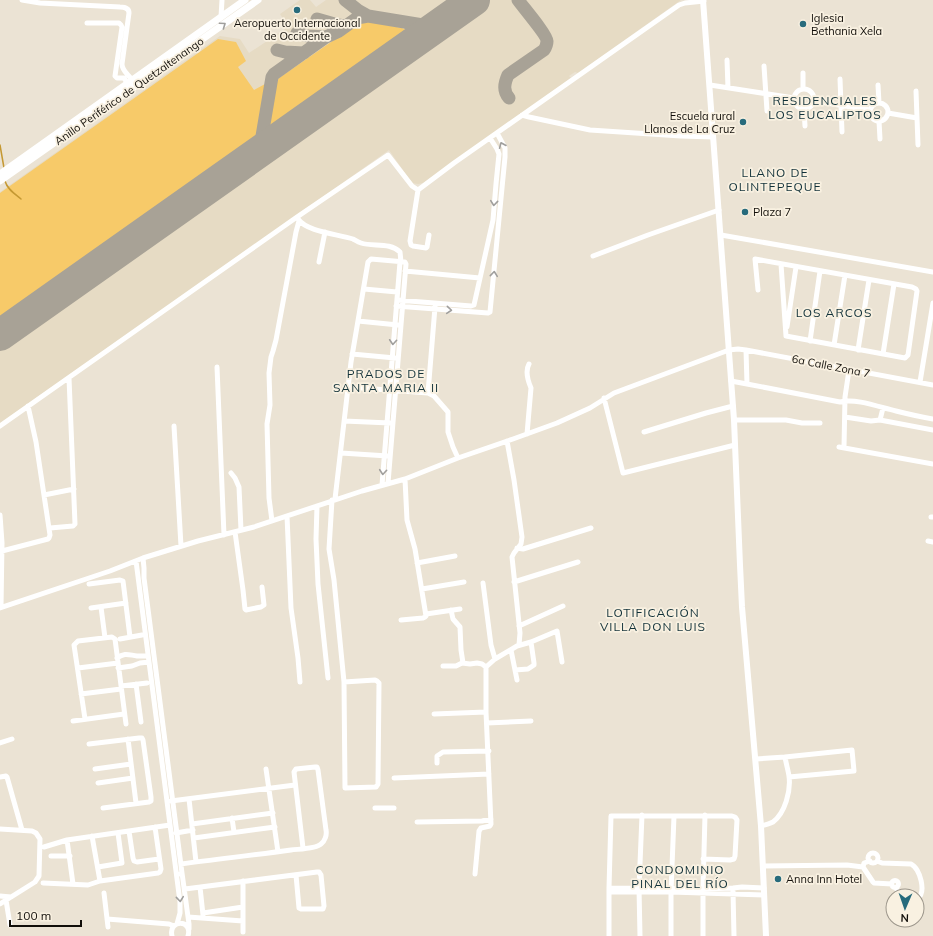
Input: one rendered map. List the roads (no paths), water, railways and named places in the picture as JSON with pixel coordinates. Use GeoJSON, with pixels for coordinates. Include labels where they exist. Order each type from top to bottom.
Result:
{"type":"FeatureCollection","features":[{"type":"Feature","properties":{"kind":"highway","name":"Anillo Periférico de Quetzaltenango"},"geometry":{"type":"LineString","coordinates":[[0,181],[8,168],[245,0]]}},
{"type":"Feature","properties":{"kind":"highway","name":"Anillo Periférico de Quetzaltenango"},"geometry":{"type":"LineString","coordinates":[[4,175],[258,0]]}},
{"type":"Feature","properties":{"kind":"main road"},"geometry":{"type":"LineString","coordinates":[[704,1],[734,420],[742,607],[761,826],[766,936]]}},
{"type":"Feature","properties":{"kind":"street"},"geometry":{"type":"LineString","coordinates":[[22,0],[40,3],[127,8],[129,13],[122,64],[130,81]]}},
{"type":"Feature","properties":{"kind":"street"},"geometry":{"type":"LineString","coordinates":[[221,17],[222,0]]}},
{"type":"Feature","properties":{"kind":"street"},"geometry":{"type":"LineString","coordinates":[[429,235],[426,248],[411,245],[410,241],[418,190],[679,5],[704,1]]}},
{"type":"Feature","properties":{"kind":"street"},"geometry":{"type":"LineString","coordinates":[[87,23],[119,23],[121,25],[116,76],[117,78],[124,78],[130,81]]}},
{"type":"Feature","properties":{"kind":"street"},"geometry":{"type":"LineString","coordinates":[[727,60],[728,88]]}},
{"type":"Feature","properties":{"kind":"street"},"geometry":{"type":"LineString","coordinates":[[764,66],[767,111]]}},
{"type":"Feature","properties":{"kind":"street"},"geometry":{"type":"LineString","coordinates":[[803,73],[803,89]]}},
{"type":"Feature","properties":{"kind":"street"},"geometry":{"type":"LineString","coordinates":[[840,79],[842,132]]}},
{"type":"Feature","properties":{"kind":"street"},"geometry":{"type":"LineString","coordinates":[[710,85],[794,98]]}},
{"type":"Feature","properties":{"kind":"street"},"geometry":{"type":"LineString","coordinates":[[878,85],[879,103]]}},
{"type":"Feature","properties":{"kind":"street"},"geometry":{"type":"LineString","coordinates":[[803,89],[811,92],[814,98],[814,102],[809,108],[804,109],[795,104],[794,98],[797,92],[803,89]]}},
{"type":"Feature","properties":{"kind":"street"},"geometry":{"type":"LineString","coordinates":[[916,91],[918,145]]}},
{"type":"Feature","properties":{"kind":"street"},"geometry":{"type":"LineString","coordinates":[[814,102],[870,110]]}},
{"type":"Feature","properties":{"kind":"street"},"geometry":{"type":"LineString","coordinates":[[879,103],[886,106],[888,113],[884,120],[879,121],[872,118],[870,110],[873,105],[879,103]]}},
{"type":"Feature","properties":{"kind":"street"},"geometry":{"type":"LineString","coordinates":[[804,109],[804,126]]}},
{"type":"Feature","properties":{"kind":"street"},"geometry":{"type":"LineString","coordinates":[[888,113],[917,118]]}},
{"type":"Feature","properties":{"kind":"street"},"geometry":{"type":"LineString","coordinates":[[522,115],[590,130],[714,137]]}},
{"type":"Feature","properties":{"kind":"street"},"geometry":{"type":"LineString","coordinates":[[879,121],[880,139]]}},
{"type":"Feature","properties":{"kind":"street"},"geometry":{"type":"LineString","coordinates":[[400,304],[435,309],[490,312],[506,157],[505,148],[497,133]]}},
{"type":"Feature","properties":{"kind":"street"},"geometry":{"type":"LineString","coordinates":[[400,304],[436,303],[473,306],[493,220],[498,152],[490,138]]}},
{"type":"Feature","properties":{"kind":"street"},"geometry":{"type":"LineString","coordinates":[[0,426],[388,155],[406,180],[418,190]]}},
{"type":"Feature","properties":{"kind":"street"},"geometry":{"type":"LineString","coordinates":[[496,184],[503,184]]}},
{"type":"Feature","properties":{"kind":"street"},"geometry":{"type":"LineString","coordinates":[[593,256],[719,210]]}},
{"type":"Feature","properties":{"kind":"street"},"geometry":{"type":"LineString","coordinates":[[298,219],[311,228],[353,239],[361,243],[393,247],[400,252],[405,271],[400,304],[394,324],[396,391],[388,484]]}},
{"type":"Feature","properties":{"kind":"street"},"geometry":{"type":"LineString","coordinates":[[272,521],[270,510],[267,424],[270,405],[269,379],[271,357],[276,340],[298,219]]}},
{"type":"Feature","properties":{"kind":"street"},"geometry":{"type":"LineString","coordinates":[[493,220],[499,221]]}},
{"type":"Feature","properties":{"kind":"street"},"geometry":{"type":"LineString","coordinates":[[491,227],[498,228]]}},
{"type":"Feature","properties":{"kind":"street"},"geometry":{"type":"LineString","coordinates":[[319,262],[325,232]]}},
{"type":"Feature","properties":{"kind":"street"},"geometry":{"type":"LineString","coordinates":[[721,235],[933,272]]}},
{"type":"Feature","properties":{"kind":"street"},"geometry":{"type":"LineString","coordinates":[[758,290],[755,259],[894,284],[914,288],[916,290],[917,295],[907,356],[903,358],[786,336]]}},
{"type":"Feature","properties":{"kind":"street"},"geometry":{"type":"LineString","coordinates":[[344,682],[375,680],[379,683],[378,784],[376,787],[345,788],[344,682],[334,580],[329,549],[352,354],[368,262],[370,260],[402,262]]}},
{"type":"Feature","properties":{"kind":"street"},"geometry":{"type":"LineString","coordinates":[[382,485],[389,390],[401,325],[400,304],[397,300],[397,292],[402,262]]}},
{"type":"Feature","properties":{"kind":"street"},"geometry":{"type":"LineString","coordinates":[[781,264],[786,336]]}},
{"type":"Feature","properties":{"kind":"street"},"geometry":{"type":"LineString","coordinates":[[786,336],[796,267]]}},
{"type":"Feature","properties":{"kind":"street"},"geometry":{"type":"LineString","coordinates":[[405,271],[480,278]]}},
{"type":"Feature","properties":{"kind":"street"},"geometry":{"type":"LineString","coordinates":[[810,341],[820,271]]}},
{"type":"Feature","properties":{"kind":"street"},"geometry":{"type":"LineString","coordinates":[[834,345],[845,275]]}},
{"type":"Feature","properties":{"kind":"street"},"geometry":{"type":"LineString","coordinates":[[858,350],[870,280]]}},
{"type":"Feature","properties":{"kind":"street"},"geometry":{"type":"LineString","coordinates":[[883,354],[894,284]]}},
{"type":"Feature","properties":{"kind":"street"},"geometry":{"type":"LineString","coordinates":[[364,289],[397,292]]}},
{"type":"Feature","properties":{"kind":"street"},"geometry":{"type":"LineString","coordinates":[[920,382],[933,302]]}},
{"type":"Feature","properties":{"kind":"street"},"geometry":{"type":"LineString","coordinates":[[428,393],[436,303]]}},
{"type":"Feature","properties":{"kind":"street"},"geometry":{"type":"LineString","coordinates":[[358,321],[401,325]]}},
{"type":"Feature","properties":{"kind":"street"},"geometry":{"type":"LineString","coordinates":[[0,516],[2,551],[0,607],[110,571],[143,558],[272,521],[334,500],[405,479],[576,415],[590,408],[614,392],[729,350]]}},
{"type":"Feature","properties":{"kind":"street","name":"6a Calle Zona 7"},"geometry":{"type":"LineString","coordinates":[[729,350],[746,350],[933,385]]}},
{"type":"Feature","properties":{"kind":"street"},"geometry":{"type":"LineString","coordinates":[[746,350],[747,384]]}},
{"type":"Feature","properties":{"kind":"street"},"geometry":{"type":"LineString","coordinates":[[352,354],[395,358]]}},
{"type":"Feature","properties":{"kind":"street"},"geometry":{"type":"LineString","coordinates":[[527,434],[531,388],[528,382],[528,364]]}},
{"type":"Feature","properties":{"kind":"street"},"geometry":{"type":"LineString","coordinates":[[217,367],[224,535]]}},
{"type":"Feature","properties":{"kind":"street"},"geometry":{"type":"LineString","coordinates":[[849,370],[844,396],[845,417],[841,447],[933,464]]}},
{"type":"Feature","properties":{"kind":"street"},"geometry":{"type":"LineString","coordinates":[[50,528],[73,526],[75,524],[69,378]]}},
{"type":"Feature","properties":{"kind":"street"},"geometry":{"type":"LineString","coordinates":[[731,381],[840,402],[845,400],[856,401],[933,419]]}},
{"type":"Feature","properties":{"kind":"street"},"geometry":{"type":"LineString","coordinates":[[348,387],[428,393],[434,396],[448,412],[448,432],[458,458]]}},
{"type":"Feature","properties":{"kind":"street"},"geometry":{"type":"LineString","coordinates":[[604,398],[623,473],[735,445]]}},
{"type":"Feature","properties":{"kind":"street"},"geometry":{"type":"LineString","coordinates":[[2,551],[48,539],[50,535],[36,442],[28,406]]}},
{"type":"Feature","properties":{"kind":"street"},"geometry":{"type":"LineString","coordinates":[[644,432],[733,406]]}},
{"type":"Feature","properties":{"kind":"street"},"geometry":{"type":"LineString","coordinates":[[880,420],[883,408]]}},
{"type":"Feature","properties":{"kind":"street"},"geometry":{"type":"LineString","coordinates":[[845,417],[871,421],[880,420],[933,430]]}},
{"type":"Feature","properties":{"kind":"street"},"geometry":{"type":"LineString","coordinates":[[344,420],[393,423]]}},
{"type":"Feature","properties":{"kind":"street"},"geometry":{"type":"LineString","coordinates":[[734,420],[786,420],[820,423]]}},
{"type":"Feature","properties":{"kind":"street"},"geometry":{"type":"LineString","coordinates":[[174,426],[182,546]]}},
{"type":"Feature","properties":{"kind":"street"},"geometry":{"type":"LineString","coordinates":[[507,441],[522,534],[521,544],[512,557],[520,633],[519,645]]}},
{"type":"Feature","properties":{"kind":"street"},"geometry":{"type":"LineString","coordinates":[[341,452],[391,456]]}},
{"type":"Feature","properties":{"kind":"street"},"geometry":{"type":"LineString","coordinates":[[230,473],[235,478],[239,487],[238,531],[244,609],[246,610],[264,605],[262,587]]}},
{"type":"Feature","properties":{"kind":"street"},"geometry":{"type":"LineString","coordinates":[[401,620],[426,617],[415,550],[407,520],[405,479]]}},
{"type":"Feature","properties":{"kind":"street"},"geometry":{"type":"LineString","coordinates":[[44,495],[74,489]]}},
{"type":"Feature","properties":{"kind":"street"},"geometry":{"type":"LineString","coordinates":[[317,506],[316,539],[318,584],[328,678]]}},
{"type":"Feature","properties":{"kind":"street"},"geometry":{"type":"LineString","coordinates":[[287,516],[291,608],[300,682]]}},
{"type":"Feature","properties":{"kind":"street"},"geometry":{"type":"LineString","coordinates":[[517,548],[523,549],[591,528]]}},
{"type":"Feature","properties":{"kind":"street"},"geometry":{"type":"LineString","coordinates":[[417,562],[455,556]]}},
{"type":"Feature","properties":{"kind":"street"},"geometry":{"type":"LineString","coordinates":[[143,558],[144,578],[182,864],[180,874],[180,913],[176,925],[172,930],[172,936]]}},
{"type":"Feature","properties":{"kind":"street"},"geometry":{"type":"LineString","coordinates":[[136,561],[171,834],[184,889],[189,924],[188,936]]}},
{"type":"Feature","properties":{"kind":"street"},"geometry":{"type":"LineString","coordinates":[[514,582],[578,562]]}},
{"type":"Feature","properties":{"kind":"street"},"geometry":{"type":"LineString","coordinates":[[89,584],[122,580],[130,637]]}},
{"type":"Feature","properties":{"kind":"street"},"geometry":{"type":"LineString","coordinates":[[422,589],[464,582]]}},
{"type":"Feature","properties":{"kind":"street"},"geometry":{"type":"LineString","coordinates":[[483,582],[491,645],[495,659]]}},
{"type":"Feature","properties":{"kind":"street"},"geometry":{"type":"LineString","coordinates":[[91,608],[126,603]]}},
{"type":"Feature","properties":{"kind":"street"},"geometry":{"type":"LineString","coordinates":[[519,626],[563,606]]}},
{"type":"Feature","properties":{"kind":"street"},"geometry":{"type":"LineString","coordinates":[[101,607],[105,638]]}},
{"type":"Feature","properties":{"kind":"street"},"geometry":{"type":"LineString","coordinates":[[426,614],[460,609]]}},
{"type":"Feature","properties":{"kind":"street"},"geometry":{"type":"LineString","coordinates":[[451,610],[453,618],[460,627],[463,663]]}},
{"type":"Feature","properties":{"kind":"street"},"geometry":{"type":"LineString","coordinates":[[475,874],[479,830],[490,826],[491,824],[486,712],[486,667],[495,659],[519,645],[531,642],[557,631],[562,662]]}},
{"type":"Feature","properties":{"kind":"street"},"geometry":{"type":"LineString","coordinates":[[120,639],[142,635]]}},
{"type":"Feature","properties":{"kind":"street"},"geometry":{"type":"LineString","coordinates":[[85,719],[74,645],[78,641],[112,637],[115,639],[126,724]]}},
{"type":"Feature","properties":{"kind":"street"},"geometry":{"type":"LineString","coordinates":[[515,670],[528,669],[534,665],[531,642]]}},
{"type":"Feature","properties":{"kind":"street"},"geometry":{"type":"LineString","coordinates":[[511,650],[517,680]]}},
{"type":"Feature","properties":{"kind":"street"},"geometry":{"type":"LineString","coordinates":[[118,663],[122,655],[130,654],[149,659]]}},
{"type":"Feature","properties":{"kind":"street"},"geometry":{"type":"LineString","coordinates":[[78,668],[118,663],[132,666],[149,659]]}},
{"type":"Feature","properties":{"kind":"street"},"geometry":{"type":"LineString","coordinates":[[443,666],[456,666],[463,663],[480,663],[486,667]]}},
{"type":"Feature","properties":{"kind":"street"},"geometry":{"type":"LineString","coordinates":[[81,694],[147,683]]}},
{"type":"Feature","properties":{"kind":"street"},"geometry":{"type":"LineString","coordinates":[[136,684],[141,722]]}},
{"type":"Feature","properties":{"kind":"street"},"geometry":{"type":"LineString","coordinates":[[434,714],[486,712]]}},
{"type":"Feature","properties":{"kind":"street"},"geometry":{"type":"LineString","coordinates":[[73,721],[124,714]]}},
{"type":"Feature","properties":{"kind":"street"},"geometry":{"type":"LineString","coordinates":[[487,723],[531,721]]}},
{"type":"Feature","properties":{"kind":"street"},"geometry":{"type":"LineString","coordinates":[[0,743],[12,739]]}},
{"type":"Feature","properties":{"kind":"street"},"geometry":{"type":"LineString","coordinates":[[128,739],[136,803]]}},
{"type":"Feature","properties":{"kind":"street"},"geometry":{"type":"LineString","coordinates":[[88,744],[128,739],[143,739],[151,800],[149,802],[103,808]]}},
{"type":"Feature","properties":{"kind":"street"},"geometry":{"type":"LineString","coordinates":[[756,759],[852,750],[854,771],[789,776]]}},
{"type":"Feature","properties":{"kind":"street"},"geometry":{"type":"LineString","coordinates":[[437,763],[438,756],[443,752],[488,751]]}},
{"type":"Feature","properties":{"kind":"street"},"geometry":{"type":"LineString","coordinates":[[761,826],[771,823],[777,818],[781,813],[787,796],[789,776],[785,757]]}},
{"type":"Feature","properties":{"kind":"street"},"geometry":{"type":"LineString","coordinates":[[94,769],[131,764]]}},
{"type":"Feature","properties":{"kind":"street"},"geometry":{"type":"LineString","coordinates":[[182,864],[278,852],[303,848],[320,845],[324,842],[327,833],[317,767],[295,770],[294,773],[303,848]]}},
{"type":"Feature","properties":{"kind":"street"},"geometry":{"type":"LineString","coordinates":[[266,769],[278,852]]}},
{"type":"Feature","properties":{"kind":"street"},"geometry":{"type":"LineString","coordinates":[[394,778],[489,774]]}},
{"type":"Feature","properties":{"kind":"street"},"geometry":{"type":"LineString","coordinates":[[0,777],[7,777],[22,830]]}},
{"type":"Feature","properties":{"kind":"street"},"geometry":{"type":"LineString","coordinates":[[98,783],[133,778]]}},
{"type":"Feature","properties":{"kind":"street"},"geometry":{"type":"LineString","coordinates":[[167,801],[295,785]]}},
{"type":"Feature","properties":{"kind":"street"},"geometry":{"type":"LineString","coordinates":[[189,799],[196,862]]}},
{"type":"Feature","properties":{"kind":"street"},"geometry":{"type":"LineString","coordinates":[[374,808],[394,808]]}},
{"type":"Feature","properties":{"kind":"street"},"geometry":{"type":"LineString","coordinates":[[192,824],[273,813]]}},
{"type":"Feature","properties":{"kind":"street"},"geometry":{"type":"LineString","coordinates":[[640,936],[642,815]]}},
{"type":"Feature","properties":{"kind":"street"},"geometry":{"type":"LineString","coordinates":[[703,936],[703,859],[706,815]]}},
{"type":"Feature","properties":{"kind":"street"},"geometry":{"type":"LineString","coordinates":[[608,936],[611,816],[706,815],[735,817],[737,820],[734,859],[703,859]]}},
{"type":"Feature","properties":{"kind":"street"},"geometry":{"type":"LineString","coordinates":[[671,936],[674,816]]}},
{"type":"Feature","properties":{"kind":"street"},"geometry":{"type":"LineString","coordinates":[[232,818],[234,832]]}},
{"type":"Feature","properties":{"kind":"street"},"geometry":{"type":"LineString","coordinates":[[416,822],[482,821],[491,819]]}},
{"type":"Feature","properties":{"kind":"street"},"geometry":{"type":"LineString","coordinates":[[44,847],[68,840],[170,825]]}},
{"type":"Feature","properties":{"kind":"street"},"geometry":{"type":"LineString","coordinates":[[43,883],[88,885],[100,881],[160,872],[161,869],[154,827]]}},
{"type":"Feature","properties":{"kind":"street"},"geometry":{"type":"LineString","coordinates":[[194,838],[275,827]]}},
{"type":"Feature","properties":{"kind":"street"},"geometry":{"type":"LineString","coordinates":[[0,829],[22,830],[36,833],[40,839],[38,876],[35,882],[0,904]]}},
{"type":"Feature","properties":{"kind":"street"},"geometry":{"type":"LineString","coordinates":[[171,834],[193,830]]}},
{"type":"Feature","properties":{"kind":"street"},"geometry":{"type":"LineString","coordinates":[[129,831],[134,861],[137,862],[159,859]]}},
{"type":"Feature","properties":{"kind":"street"},"geometry":{"type":"LineString","coordinates":[[98,867],[122,863],[118,833]]}},
{"type":"Feature","properties":{"kind":"street"},"geometry":{"type":"LineString","coordinates":[[92,836],[100,881]]}},
{"type":"Feature","properties":{"kind":"street"},"geometry":{"type":"LineString","coordinates":[[68,840],[73,884]]}},
{"type":"Feature","properties":{"kind":"street"},"geometry":{"type":"LineString","coordinates":[[870,861],[868,857],[873,853],[878,856],[877,861]]}},
{"type":"Feature","properties":{"kind":"street"},"geometry":{"type":"LineString","coordinates":[[51,856],[70,856]]}},
{"type":"Feature","properties":{"kind":"street"},"geometry":{"type":"LineString","coordinates":[[863,867],[864,863],[870,861],[911,864],[921,877],[921,888]]}},
{"type":"Feature","properties":{"kind":"street"},"geometry":{"type":"LineString","coordinates":[[763,866],[847,865],[863,867],[874,883],[894,885],[896,888]]}},
{"type":"Feature","properties":{"kind":"street"},"geometry":{"type":"LineString","coordinates":[[184,889],[243,882],[317,872],[320,872],[324,906],[323,909],[299,908],[296,875]]}},
{"type":"Feature","properties":{"kind":"street"},"geometry":{"type":"LineString","coordinates":[[243,882],[243,932]]}},
{"type":"Feature","properties":{"kind":"street"},"geometry":{"type":"LineString","coordinates":[[200,887],[203,915]]}},
{"type":"Feature","properties":{"kind":"street"},"geometry":{"type":"LineString","coordinates":[[733,891],[742,887],[764,888]]}},
{"type":"Feature","properties":{"kind":"street"},"geometry":{"type":"LineString","coordinates":[[751,888],[751,894]]}},
{"type":"Feature","properties":{"kind":"street"},"geometry":{"type":"LineString","coordinates":[[609,890],[733,891],[764,895]]}},
{"type":"Feature","properties":{"kind":"street"},"geometry":{"type":"LineString","coordinates":[[733,891],[734,936]]}},
{"type":"Feature","properties":{"kind":"street"},"geometry":{"type":"LineString","coordinates":[[104,893],[108,927]]}},
{"type":"Feature","properties":{"kind":"street"},"geometry":{"type":"LineString","coordinates":[[0,896],[9,899]]}},
{"type":"Feature","properties":{"kind":"street"},"geometry":{"type":"LineString","coordinates":[[9,899],[10,925]]}},
{"type":"Feature","properties":{"kind":"street"},"geometry":{"type":"LineString","coordinates":[[188,917],[243,907]]}},
{"type":"Feature","properties":{"kind":"street"},"geometry":{"type":"LineString","coordinates":[[203,915],[243,921]]}},
{"type":"Feature","properties":{"kind":"street"},"geometry":{"type":"LineString","coordinates":[[107,919],[176,925],[182,924],[189,929]]}},
{"type":"Feature","properties":{"kind":"waterway"},"geometry":{"type":"LineString","coordinates":[[0,145],[4,168]]}},
{"type":"Feature","properties":{"kind":"waterway"},"geometry":{"type":"LineString","coordinates":[[5,181],[9,189],[21,199]]}},
{"type":"Feature","properties":{"kind":"place","name":"Aeropuerto Internacional de Occidente"},"geometry":{"type":"Point","coordinates":[297,10]}},
{"type":"Feature","properties":{"kind":"place","name":"Iglesia Bethania Xela"},"geometry":{"type":"Point","coordinates":[803,24]}},
{"type":"Feature","properties":{"kind":"place","name":"Escuela rural Llanos de La Cruz"},"geometry":{"type":"Point","coordinates":[743,122]}},
{"type":"Feature","properties":{"kind":"place","name":"Plaza 7"},"geometry":{"type":"Point","coordinates":[745,212]}},
{"type":"Feature","properties":{"kind":"place","name":"Anna Inn Hotel"},"geometry":{"type":"Point","coordinates":[778,879]}},
{"type":"Feature","properties":{"kind":"district","name":"RESIDENCIALES LOS EUCALIPTOS"},"geometry":{"type":"Point","coordinates":[825,107]}},
{"type":"Feature","properties":{"kind":"district","name":"LLANO DE OLINTEPEQUE"},"geometry":{"type":"Point","coordinates":[775,179]}},
{"type":"Feature","properties":{"kind":"district","name":"LOS ARCOS"},"geometry":{"type":"Point","coordinates":[834,312]}},
{"type":"Feature","properties":{"kind":"district","name":"PRADOS DE SANTA MARIA II"},"geometry":{"type":"Point","coordinates":[386,380]}},
{"type":"Feature","properties":{"kind":"district","name":"LOTIFICACIÓN VILLA DON LUIS"},"geometry":{"type":"Point","coordinates":[653,619]}},
{"type":"Feature","properties":{"kind":"district","name":"CONDOMINIO PINAL DEL RÍO"},"geometry":{"type":"Point","coordinates":[680,876]}}]}
